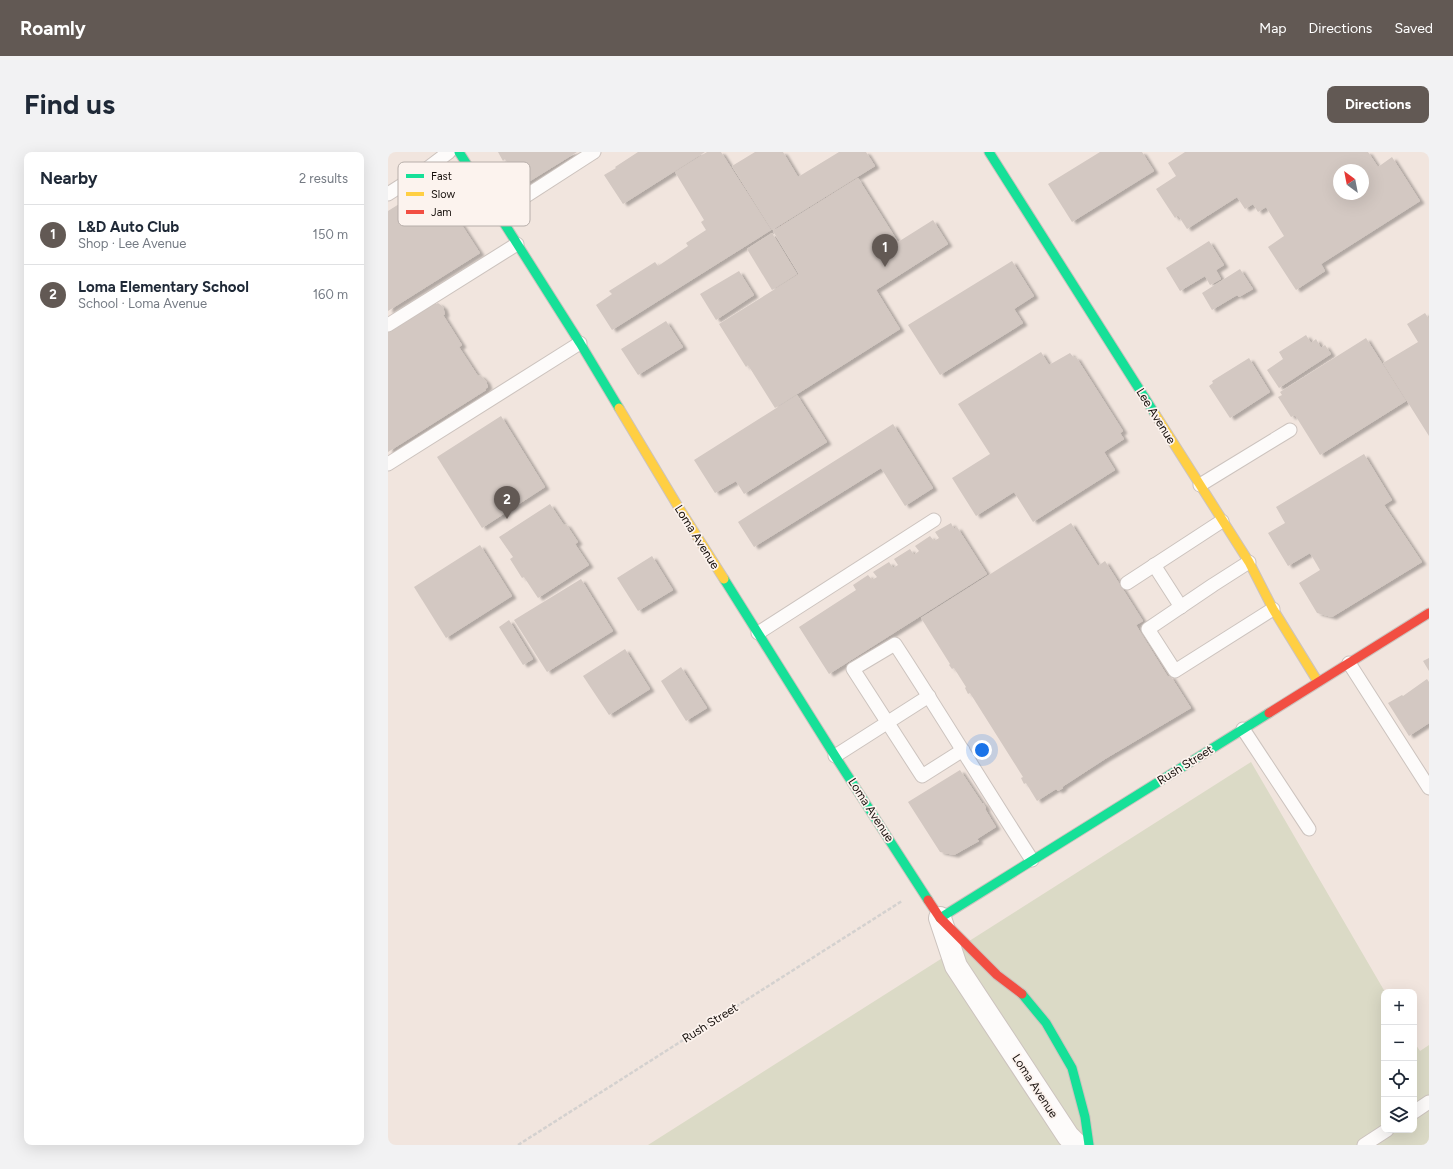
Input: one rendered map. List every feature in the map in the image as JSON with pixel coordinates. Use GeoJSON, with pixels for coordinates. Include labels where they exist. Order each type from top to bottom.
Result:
{"type":"FeatureCollection","features":[{"type":"Feature","properties":{"kind":"street","name":"Loma Avenue"},"geometry":{"type":"LineString","coordinates":[[459,152],[465,162]]}},
{"type":"Feature","properties":{"kind":"street","name":"Lee Avenue"},"geometry":{"type":"LineString","coordinates":[[989,152],[1249,562],[1273,609],[1318,682]]}},
{"type":"Feature","properties":{"kind":"street","name":"Loma Avenue"},"geometry":{"type":"LineString","coordinates":[[506,226],[580,344],[679,508],[835,756],[940,918],[997,975],[1025,997],[1046,1024],[1072,1068],[1085,1117],[1089,1145]]}},
{"type":"Feature","properties":{"kind":"street","name":"Rush Street"},"geometry":{"type":"LineString","coordinates":[[940,918],[1429,613]]}},
{"type":"Feature","properties":{"kind":"street","name":"Loma Avenue"},"geometry":{"type":"LineString","coordinates":[[940,918],[956,966],[1068,1136],[1077,1145]]}},
{"type":"Feature","properties":{"kind":"lane"},"geometry":{"type":"LineString","coordinates":[[436,162],[449,152]]}},
{"type":"Feature","properties":{"kind":"lane"},"geometry":{"type":"LineString","coordinates":[[530,193],[594,152]]}},
{"type":"Feature","properties":{"kind":"lane"},"geometry":{"type":"LineString","coordinates":[[388,194],[398,188]]}},
{"type":"Feature","properties":{"kind":"lane"},"geometry":{"type":"LineString","coordinates":[[388,325],[517,244]]}},
{"type":"Feature","properties":{"kind":"lane"},"geometry":{"type":"LineString","coordinates":[[388,464],[580,344]]}},
{"type":"Feature","properties":{"kind":"lane"},"geometry":{"type":"LineString","coordinates":[[1200,485],[1290,430]]}},
{"type":"Feature","properties":{"kind":"lane"},"geometry":{"type":"LineString","coordinates":[[758,633],[934,520]]}},
{"type":"Feature","properties":{"kind":"lane"},"geometry":{"type":"LineString","coordinates":[[1127,583],[1222,521]]}},
{"type":"Feature","properties":{"kind":"lane"},"geometry":{"type":"LineString","coordinates":[[1249,562],[1148,630],[1175,671],[1273,609]]}},
{"type":"Feature","properties":{"kind":"lane"},"geometry":{"type":"LineString","coordinates":[[1154,565],[1181,607]]}},
{"type":"Feature","properties":{"kind":"lane"},"geometry":{"type":"LineString","coordinates":[[963,750],[922,776],[853,669],[895,644],[929,696],[963,750],[1032,860]]}},
{"type":"Feature","properties":{"kind":"lane"},"geometry":{"type":"LineString","coordinates":[[1349,663],[1429,788]]}},
{"type":"Feature","properties":{"kind":"lane"},"geometry":{"type":"LineString","coordinates":[[835,756],[929,696]]}},
{"type":"Feature","properties":{"kind":"lane"},"geometry":{"type":"LineString","coordinates":[[1243,729],[1309,829]]}},
{"type":"Feature","properties":{"kind":"lane"},"geometry":{"type":"LineString","coordinates":[[1417,1110],[1429,1102]]}},
{"type":"Feature","properties":{"kind":"lane"},"geometry":{"type":"LineString","coordinates":[[1364,1145],[1382,1133]]}},
{"type":"Feature","properties":{"kind":"path","name":"Rush Street"},"geometry":{"type":"LineString","coordinates":[[518,1145],[902,901]]}},
{"type":"Feature","properties":{"kind":"green space"},"geometry":{"type":"Polygon","coordinates":[[[1251,762],[1383,989],[1381,989],[1381,1133],[1417,1133],[1417,1046],[1420,1051],[1429,1045],[1429,1145],[648,1145],[1251,762]]]}},
{"type":"Feature","properties":{"kind":"building"},"geometry":{"type":"Polygon","coordinates":[[[498,152],[577,152],[530,181],[530,162],[507,162],[505,159],[503,161],[498,152]]]}},
{"type":"Feature","properties":{"kind":"building"},"geometry":{"type":"Polygon","coordinates":[[[638,152],[705,152],[623,204],[604,175],[638,152]]]}},
{"type":"Feature","properties":{"kind":"building"},"geometry":{"type":"Polygon","coordinates":[[[707,152],[721,152],[771,230],[612,330],[596,305],[612,294],[609,291],[655,262],[658,266],[688,246],[686,243],[706,230],[701,222],[704,220],[675,172],[707,152]]]}},
{"type":"Feature","properties":{"kind":"building"},"geometry":{"type":"Polygon","coordinates":[[[755,152],[783,152],[798,177],[839,152],[866,152],[875,166],[772,230],[732,166],[755,152]]]}},
{"type":"Feature","properties":{"kind":"building"},"geometry":{"type":"Polygon","coordinates":[[[1100,152],[1142,152],[1154,171],[1072,222],[1048,184],[1100,152]]]}},
{"type":"Feature","properties":{"kind":"building"},"geometry":{"type":"Polygon","coordinates":[[[1185,152],[1368,152],[1378,167],[1392,157],[1420,201],[1321,264],[1325,271],[1296,290],[1268,247],[1284,236],[1266,207],[1258,212],[1253,204],[1245,209],[1237,197],[1187,229],[1178,215],[1175,218],[1156,189],[1176,176],[1168,163],[1185,152]]]}},
{"type":"Feature","properties":{"kind":"building"},"geometry":{"type":"Polygon","coordinates":[[[858,178],[898,242],[933,220],[948,244],[876,290],[900,329],[775,408],[748,365],[746,367],[719,324],[799,274],[773,231],[858,178]]]}},
{"type":"Feature","properties":{"kind":"building"},"geometry":{"type":"Polygon","coordinates":[[[398,205],[398,226],[463,226],[480,253],[388,311],[388,211],[398,205]]]}},
{"type":"Feature","properties":{"kind":"building"},"geometry":{"type":"Polygon","coordinates":[[[772,233],[797,274],[772,290],[747,249],[772,233]]]}},
{"type":"Feature","properties":{"kind":"building"},"geometry":{"type":"Polygon","coordinates":[[[1209,241],[1224,265],[1216,270],[1221,279],[1210,285],[1205,276],[1180,291],[1166,268],[1209,241]]]}},
{"type":"Feature","properties":{"kind":"building"},"geometry":{"type":"Polygon","coordinates":[[[1012,261],[1034,296],[1014,309],[1023,323],[940,375],[908,325],[1012,261]]]}},
{"type":"Feature","properties":{"kind":"building"},"geometry":{"type":"Polygon","coordinates":[[[1240,269],[1253,289],[1239,297],[1237,295],[1212,310],[1202,293],[1240,269]]]}},
{"type":"Feature","properties":{"kind":"building"},"geometry":{"type":"Polygon","coordinates":[[[739,271],[754,295],[716,320],[700,294],[739,271]]]}},
{"type":"Feature","properties":{"kind":"building"},"geometry":{"type":"Polygon","coordinates":[[[435,302],[443,307],[445,314],[443,315],[462,345],[459,347],[478,376],[480,375],[486,381],[488,387],[485,389],[486,390],[388,452],[388,331],[435,302]]]}},
{"type":"Feature","properties":{"kind":"building"},"geometry":{"type":"Polygon","coordinates":[[[1425,313],[1429,319],[1429,436],[1383,363],[1418,342],[1407,324],[1425,313]]]}},
{"type":"Feature","properties":{"kind":"building"},"geometry":{"type":"Polygon","coordinates":[[[666,321],[683,347],[638,375],[621,349],[666,321]]]}},
{"type":"Feature","properties":{"kind":"building"},"geometry":{"type":"Polygon","coordinates":[[[1306,335],[1311,343],[1316,339],[1321,348],[1325,345],[1331,354],[1279,388],[1267,370],[1283,359],[1279,352],[1306,335]]]}},
{"type":"Feature","properties":{"kind":"building"},"geometry":{"type":"Polygon","coordinates":[[[1366,338],[1406,401],[1320,455],[1295,415],[1291,417],[1278,397],[1282,395],[1280,392],[1366,338]]]}},
{"type":"Feature","properties":{"kind":"building"},"geometry":{"type":"Polygon","coordinates":[[[1041,352],[1049,365],[1070,353],[1074,358],[1076,357],[1123,431],[1120,433],[1124,439],[1104,452],[1115,470],[1033,522],[1014,492],[976,516],[952,478],[990,454],[958,404],[1041,352]]]}},
{"type":"Feature","properties":{"kind":"building"},"geometry":{"type":"Polygon","coordinates":[[[1249,358],[1270,392],[1230,418],[1209,386],[1213,383],[1212,381],[1249,358]]]}},
{"type":"Feature","properties":{"kind":"building"},"geometry":{"type":"Polygon","coordinates":[[[797,395],[827,442],[744,494],[736,481],[715,493],[694,460],[797,395]]]}},
{"type":"Feature","properties":{"kind":"building"},"geometry":{"type":"Polygon","coordinates":[[[501,416],[545,487],[482,528],[437,457],[501,416]]]}},
{"type":"Feature","properties":{"kind":"building"},"geometry":{"type":"Polygon","coordinates":[[[893,424],[933,488],[905,506],[881,468],[754,547],[738,522],[893,424]]]}},
{"type":"Feature","properties":{"kind":"building"},"geometry":{"type":"Polygon","coordinates":[[[1364,454],[1392,500],[1384,505],[1422,562],[1332,617],[1317,613],[1299,583],[1320,570],[1310,553],[1288,566],[1268,533],[1285,523],[1276,507],[1364,454]]]}},
{"type":"Feature","properties":{"kind":"building"},"geometry":{"type":"Polygon","coordinates":[[[550,504],[578,542],[575,544],[589,565],[538,598],[524,577],[522,578],[510,559],[513,557],[499,537],[550,504]]]}},
{"type":"Feature","properties":{"kind":"building"},"geometry":{"type":"Polygon","coordinates":[[[951,523],[954,529],[957,527],[987,574],[829,674],[799,627],[856,590],[853,585],[868,575],[872,580],[877,577],[873,572],[889,562],[893,568],[898,565],[894,559],[910,549],[914,555],[919,551],[915,546],[930,536],[934,541],[939,538],[935,532],[951,523]]]}},
{"type":"Feature","properties":{"kind":"building"},"geometry":{"type":"Polygon","coordinates":[[[1071,523],[1098,566],[1105,561],[1143,621],[1136,625],[1168,677],[1170,675],[1191,708],[1105,759],[1062,787],[1063,788],[1058,791],[1056,789],[1037,801],[1026,783],[1024,784],[1021,778],[1023,777],[970,693],[968,694],[965,688],[966,687],[954,668],[952,669],[949,665],[950,664],[921,618],[1071,523]]]}},
{"type":"Feature","properties":{"kind":"building"},"geometry":{"type":"Polygon","coordinates":[[[480,545],[512,596],[446,638],[414,587],[480,545]]]}},
{"type":"Feature","properties":{"kind":"building"},"geometry":{"type":"Polygon","coordinates":[[[652,556],[673,590],[638,611],[617,578],[652,556]]]}},
{"type":"Feature","properties":{"kind":"building"},"geometry":{"type":"Polygon","coordinates":[[[581,579],[613,631],[547,672],[514,620],[581,579]]]}},
{"type":"Feature","properties":{"kind":"building"},"geometry":{"type":"Polygon","coordinates":[[[509,620],[533,659],[523,665],[499,627],[509,620]]]}},
{"type":"Feature","properties":{"kind":"building"},"geometry":{"type":"Polygon","coordinates":[[[625,649],[650,689],[609,715],[583,676],[625,649]]]}},
{"type":"Feature","properties":{"kind":"building"},"geometry":{"type":"Polygon","coordinates":[[[1429,658],[1429,671],[1423,661],[1429,658]]]}},
{"type":"Feature","properties":{"kind":"building"},"geometry":{"type":"Polygon","coordinates":[[[681,667],[707,708],[686,721],[661,681],[681,667]]]}},
{"type":"Feature","properties":{"kind":"building"},"geometry":{"type":"Polygon","coordinates":[[[1427,679],[1429,682],[1429,723],[1409,736],[1388,703],[1402,695],[1403,696],[1427,679]]]}},
{"type":"Feature","properties":{"kind":"building"},"geometry":{"type":"Polygon","coordinates":[[[960,770],[983,803],[996,827],[977,839],[979,841],[954,855],[940,852],[908,802],[960,770]]]}},
{"type":"Feature","properties":{"kind":"traffic: fast"},"geometry":{"type":"LineString","coordinates":[[459,152],[465,162]]}},
{"type":"Feature","properties":{"kind":"traffic: fast"},"geometry":{"type":"LineString","coordinates":[[989,152],[1155,414]]}},
{"type":"Feature","properties":{"kind":"traffic: fast"},"geometry":{"type":"LineString","coordinates":[[506,226],[619,408]]}},
{"type":"Feature","properties":{"kind":"traffic: fast"},"geometry":{"type":"LineString","coordinates":[[724,579],[835,756],[928,900]]}},
{"type":"Feature","properties":{"kind":"traffic: fast"},"geometry":{"type":"LineString","coordinates":[[940,918],[1269,713]]}},
{"type":"Feature","properties":{"kind":"traffic: fast"},"geometry":{"type":"LineString","coordinates":[[1022,994],[1046,1023],[1072,1068],[1085,1117],[1089,1145]]}},
{"type":"Feature","properties":{"kind":"traffic: slow"},"geometry":{"type":"LineString","coordinates":[[619,408],[724,579]]}},
{"type":"Feature","properties":{"kind":"traffic: slow"},"geometry":{"type":"LineString","coordinates":[[1155,414],[1249,562],[1273,609],[1318,682]]}},
{"type":"Feature","properties":{"kind":"traffic: jam"},"geometry":{"type":"LineString","coordinates":[[1269,713],[1429,613]]}},
{"type":"Feature","properties":{"kind":"traffic: jam"},"geometry":{"type":"LineString","coordinates":[[928,900],[940,918],[997,975],[1022,994]]}},
{"type":"Feature","properties":{"kind":"place","name":"L&D Auto Club"},"geometry":{"type":"Point","coordinates":[885,267]}},
{"type":"Feature","properties":{"kind":"place","name":"Loma Elementary School"},"geometry":{"type":"Point","coordinates":[507,519]}}]}
